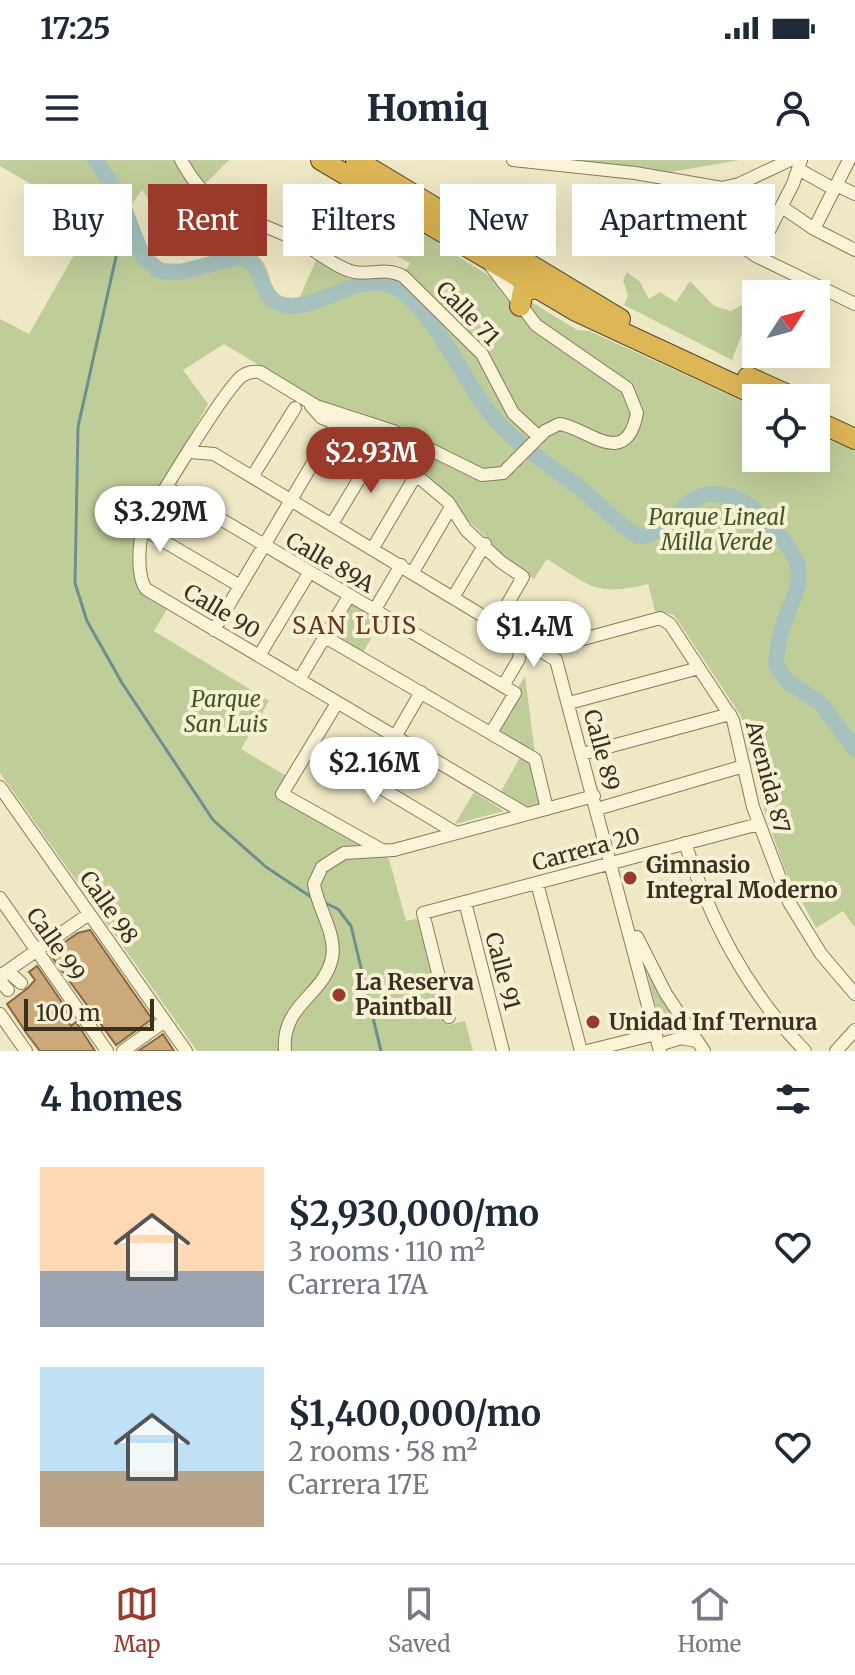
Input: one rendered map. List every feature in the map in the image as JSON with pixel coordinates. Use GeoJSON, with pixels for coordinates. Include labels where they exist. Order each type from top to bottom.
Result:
{"type":"FeatureCollection","features":[{"type":"Feature","properties":{"kind":"highway"},"geometry":{"type":"LineString","coordinates":[[321,160],[440,229]]}},
{"type":"Feature","properties":{"kind":"highway"},"geometry":{"type":"LineString","coordinates":[[356,160],[440,211]]}},
{"type":"Feature","properties":{"kind":"highway"},"geometry":{"type":"LineString","coordinates":[[486,256],[627,338],[742,389]]}},
{"type":"Feature","properties":{"kind":"highway"},"geometry":{"type":"LineString","coordinates":[[514,256],[608,313],[764,384]]}},
{"type":"Feature","properties":{"kind":"highway"},"geometry":{"type":"LineString","coordinates":[[520,306],[523,291],[537,288]]}},
{"type":"Feature","properties":{"kind":"highway"},"geometry":{"type":"LineString","coordinates":[[830,413],[855,424]]}},
{"type":"Feature","properties":{"kind":"highway"},"geometry":{"type":"LineString","coordinates":[[830,427],[855,439]]}},
{"type":"Feature","properties":{"kind":"street","name":"Calle 71"},"geometry":{"type":"LineString","coordinates":[[181,160],[201,191],[236,217],[282,233],[353,272],[386,270],[403,276],[482,354],[513,413],[536,440]]}},
{"type":"Feature","properties":{"kind":"street"},"geometry":{"type":"LineString","coordinates":[[513,160],[635,173],[692,184]]}},
{"type":"Feature","properties":{"kind":"street"},"geometry":{"type":"LineString","coordinates":[[814,229],[849,160]]}},
{"type":"Feature","properties":{"kind":"street"},"geometry":{"type":"LineString","coordinates":[[739,184],[796,163]]}},
{"type":"Feature","properties":{"kind":"street"},"geometry":{"type":"LineString","coordinates":[[796,163],[835,187],[855,194]]}},
{"type":"Feature","properties":{"kind":"street"},"geometry":{"type":"LineString","coordinates":[[775,220],[796,163]]}},
{"type":"Feature","properties":{"kind":"street"},"geometry":{"type":"LineString","coordinates":[[782,207],[814,229],[855,250]]}},
{"type":"Feature","properties":{"kind":"street"},"geometry":{"type":"LineString","coordinates":[[240,586],[143,529],[207,424],[235,383],[250,372],[267,375],[310,403],[393,431],[482,475],[503,473],[536,440],[559,424],[600,443],[618,441],[635,420],[635,402],[619,381],[546,335],[480,256]]}},
{"type":"Feature","properties":{"kind":"street"},"geometry":{"type":"LineString","coordinates":[[504,256],[520,306]]}},
{"type":"Feature","properties":{"kind":"street"},"geometry":{"type":"LineString","coordinates":[[756,256],[855,304]]}},
{"type":"Feature","properties":{"kind":"street"},"geometry":{"type":"LineString","coordinates":[[310,403],[316,414],[357,430],[416,475],[451,507],[466,530],[485,544],[501,562],[523,577],[497,622]]}},
{"type":"Feature","properties":{"kind":"street"},"geometry":{"type":"LineString","coordinates":[[252,477],[295,408]]}},
{"type":"Feature","properties":{"kind":"street"},"geometry":{"type":"LineString","coordinates":[[207,424],[206,440],[214,454]]}},
{"type":"Feature","properties":{"kind":"street"},"geometry":{"type":"LineString","coordinates":[[214,630],[336,424]]}},
{"type":"Feature","properties":{"kind":"street"},"geometry":{"type":"LineString","coordinates":[[332,524],[379,446]]}},
{"type":"Feature","properties":{"kind":"street","name":"Calle 89"},"geometry":{"type":"LineString","coordinates":[[190,452],[214,454],[521,636],[558,664],[658,1043]]}},
{"type":"Feature","properties":{"kind":"street"},"geometry":{"type":"LineString","coordinates":[[373,548],[416,475]]}},
{"type":"Feature","properties":{"kind":"street","name":"Calle 89A"},"geometry":{"type":"LineString","coordinates":[[168,488],[509,690]]}},
{"type":"Feature","properties":{"kind":"street"},"geometry":{"type":"LineString","coordinates":[[374,611],[451,507]]}},
{"type":"Feature","properties":{"kind":"street","name":"Calle 90"},"geometry":{"type":"LineString","coordinates":[[143,529],[140,575],[146,589],[526,814]]}},
{"type":"Feature","properties":{"kind":"street"},"geometry":{"type":"LineString","coordinates":[[454,596],[485,544]]}},
{"type":"Feature","properties":{"kind":"street"},"geometry":{"type":"LineString","coordinates":[[259,656],[309,573]]}},
{"type":"Feature","properties":{"kind":"street"},"geometry":{"type":"LineString","coordinates":[[299,680],[349,596]]}},
{"type":"Feature","properties":{"kind":"street","name":"Avenida 87"},"geometry":{"type":"LineString","coordinates":[[543,650],[660,618],[670,624],[730,714],[738,733],[759,824],[796,915],[855,994]]}},
{"type":"Feature","properties":{"kind":"street"},"geometry":{"type":"LineString","coordinates":[[491,733],[519,659],[521,636]]}},
{"type":"Feature","properties":{"kind":"street"},"geometry":{"type":"LineString","coordinates":[[325,637],[535,759],[547,809]]}},
{"type":"Feature","properties":{"kind":"street"},"geometry":{"type":"LineString","coordinates":[[569,703],[699,668]]}},
{"type":"Feature","properties":{"kind":"street"},"geometry":{"type":"LineString","coordinates":[[374,784],[421,692]]}},
{"type":"Feature","properties":{"kind":"street"},"geometry":{"type":"LineString","coordinates":[[337,703],[282,794],[382,851]]}},
{"type":"Feature","properties":{"kind":"street"},"geometry":{"type":"LineString","coordinates":[[582,754],[730,714]]}},
{"type":"Feature","properties":{"kind":"street"},"geometry":{"type":"LineString","coordinates":[[311,746],[456,833]]}},
{"type":"Feature","properties":{"kind":"street"},"geometry":{"type":"LineString","coordinates":[[285,1051],[291,1018],[322,979],[332,958],[331,938],[314,884],[322,867],[344,853],[382,851],[547,809],[596,802],[744,766]]}},
{"type":"Feature","properties":{"kind":"street","name":"Calle 98"},"geometry":{"type":"LineString","coordinates":[[0,787],[186,1051]]}},
{"type":"Feature","properties":{"kind":"street","name":"Carrera 20"},"geometry":{"type":"LineString","coordinates":[[449,1017],[423,913],[759,824]]}},
{"type":"Feature","properties":{"kind":"street"},"geometry":{"type":"LineString","coordinates":[[344,829],[348,841],[344,853]]}},
{"type":"Feature","properties":{"kind":"street"},"geometry":{"type":"LineString","coordinates":[[685,843],[707,907],[727,946],[758,996],[805,1051]]}},
{"type":"Feature","properties":{"kind":"street"},"geometry":{"type":"LineString","coordinates":[[537,883],[581,1051]]}},
{"type":"Feature","properties":{"kind":"street"},"geometry":{"type":"LineString","coordinates":[[620,892],[652,969],[700,1046]]}},
{"type":"Feature","properties":{"kind":"street","name":"Calle 99"},"geometry":{"type":"LineString","coordinates":[[0,898],[107,1051]]}},
{"type":"Feature","properties":{"kind":"street","name":"Calle 91"},"geometry":{"type":"LineString","coordinates":[[465,902],[503,1051]]}},
{"type":"Feature","properties":{"kind":"street"},"geometry":{"type":"LineString","coordinates":[[2,980],[37,950],[89,914]]}},
{"type":"Feature","properties":{"kind":"street"},"geometry":{"type":"LineString","coordinates":[[2,980],[10,973],[21,983]]}},
{"type":"Feature","properties":{"kind":"street"},"geometry":{"type":"LineString","coordinates":[[0,1014],[26,1051]]}},
{"type":"Feature","properties":{"kind":"street"},"geometry":{"type":"LineString","coordinates":[[123,1051],[165,1021]]}},
{"type":"Feature","properties":{"kind":"street"},"geometry":{"type":"LineString","coordinates":[[836,1051],[855,1030]]}},
{"type":"Feature","properties":{"kind":"street"},"geometry":{"type":"LineString","coordinates":[[587,1051],[681,1038],[700,1046]]}},
{"type":"Feature","properties":{"kind":"green space"},"geometry":{"type":"Polygon","coordinates":[[[0,160],[229,160],[205,184],[148,184],[148,198],[142,190],[132,204],[132,184],[31,184],[0,166],[0,160]]]}},
{"type":"Feature","properties":{"kind":"green space"},"geometry":{"type":"Polygon","coordinates":[[[572,160],[740,160],[665,173],[572,160]]]}},
{"type":"Feature","properties":{"kind":"green space"},"geometry":{"type":"Polygon","coordinates":[[[132,208],[148,256],[163,268],[227,256],[258,256],[279,294],[299,299],[318,256],[354,281],[381,273],[400,281],[410,263],[397,256],[424,256],[424,230],[440,244],[440,256],[457,256],[577,330],[589,331],[742,401],[742,472],[830,472],[830,440],[855,451],[855,928],[843,911],[816,928],[785,870],[765,813],[741,716],[674,615],[655,611],[648,584],[605,589],[584,582],[547,559],[534,579],[506,561],[485,536],[361,426],[365,414],[315,399],[224,344],[183,370],[208,404],[138,530],[135,581],[150,599],[167,609],[154,631],[269,701],[241,749],[288,777],[277,796],[389,859],[406,921],[421,918],[448,1025],[465,1021],[473,1051],[197,1051],[0,773],[0,319],[29,334],[73,256],[132,256],[132,208]]]}},
{"type":"Feature","properties":{"kind":"green space"},"geometry":{"type":"Polygon","coordinates":[[[627,272],[640,282],[649,299],[660,292],[676,302],[690,281],[714,306],[731,311],[742,305],[742,333],[732,360],[624,305],[628,295],[623,280],[627,272]]]}},
{"type":"Feature","properties":{"kind":"green space"},"geometry":{"type":"Polygon","coordinates":[[[348,600],[382,620],[362,654],[328,634],[348,600]]]}},
{"type":"Feature","properties":{"kind":"green space"},"geometry":{"type":"Polygon","coordinates":[[[525,676],[535,754],[493,731],[525,676]]]}},
{"type":"Feature","properties":{"kind":"green space"},"geometry":{"type":"Polygon","coordinates":[[[523,752],[535,759],[545,802],[522,809],[499,795],[523,752]]]}},
{"type":"Feature","properties":{"kind":"green space"},"geometry":{"type":"Polygon","coordinates":[[[474,792],[504,811],[455,824],[474,792]]]}},
{"type":"Feature","properties":{"kind":"green space"},"geometry":{"type":"Polygon","coordinates":[[[647,972],[683,1029],[663,1035],[647,972]]]}},
{"type":"Feature","properties":{"kind":"building"},"geometry":{"type":"Polygon","coordinates":[[[90,930],[152,1019],[116,1045],[49,953],[78,933],[90,930]]]}},
{"type":"Feature","properties":{"kind":"building"},"geometry":{"type":"Polygon","coordinates":[[[37,966],[68,1011],[63,1015],[71,1026],[76,1022],[95,1051],[40,1051],[27,1034],[7,1004],[35,980],[29,972],[37,966]]]}},
{"type":"Feature","properties":{"kind":"building"},"geometry":{"type":"Polygon","coordinates":[[[163,1034],[174,1051],[138,1051],[156,1039],[163,1034]]]}},
{"type":"Feature","properties":{"kind":"waterway"},"geometry":{"type":"LineString","coordinates":[[95,160],[117,192],[143,257],[160,271],[180,272],[239,257],[248,260],[258,271],[272,300],[293,306],[366,284],[393,286],[407,295],[433,325],[498,423],[638,536],[662,527],[699,497],[714,494],[729,496],[750,506],[780,536],[799,571],[798,586],[780,638],[776,665],[788,682],[820,703],[855,749]]}},
{"type":"Feature","properties":{"kind":"waterway"},"geometry":{"type":"LineString","coordinates":[[116,256],[78,427],[75,583],[87,621],[122,683],[213,820],[266,867],[311,897]]}},
{"type":"Feature","properties":{"kind":"waterway"},"geometry":{"type":"LineString","coordinates":[[325,903],[338,909],[351,926],[381,1051]]}},
{"type":"Feature","properties":{"kind":"place","name":"Gimnasio Integral Moderno"},"geometry":{"type":"Point","coordinates":[630,878]}},
{"type":"Feature","properties":{"kind":"place","name":"La Reserva Paintball"},"geometry":{"type":"Point","coordinates":[339,995]}},
{"type":"Feature","properties":{"kind":"place","name":"Unidad Inf Ternura"},"geometry":{"type":"Point","coordinates":[593,1022]}},
{"type":"Feature","properties":{"kind":"district","name":"SAN LUIS"},"geometry":{"type":"Point","coordinates":[355,626]}},
{"type":"Feature","properties":{"kind":"park label","name":"Parque Lineal Milla Verde"},"geometry":{"type":"Point","coordinates":[717,530]}},
{"type":"Feature","properties":{"kind":"park label","name":"Parque San Luis"},"geometry":{"type":"Point","coordinates":[226,712]}}]}
